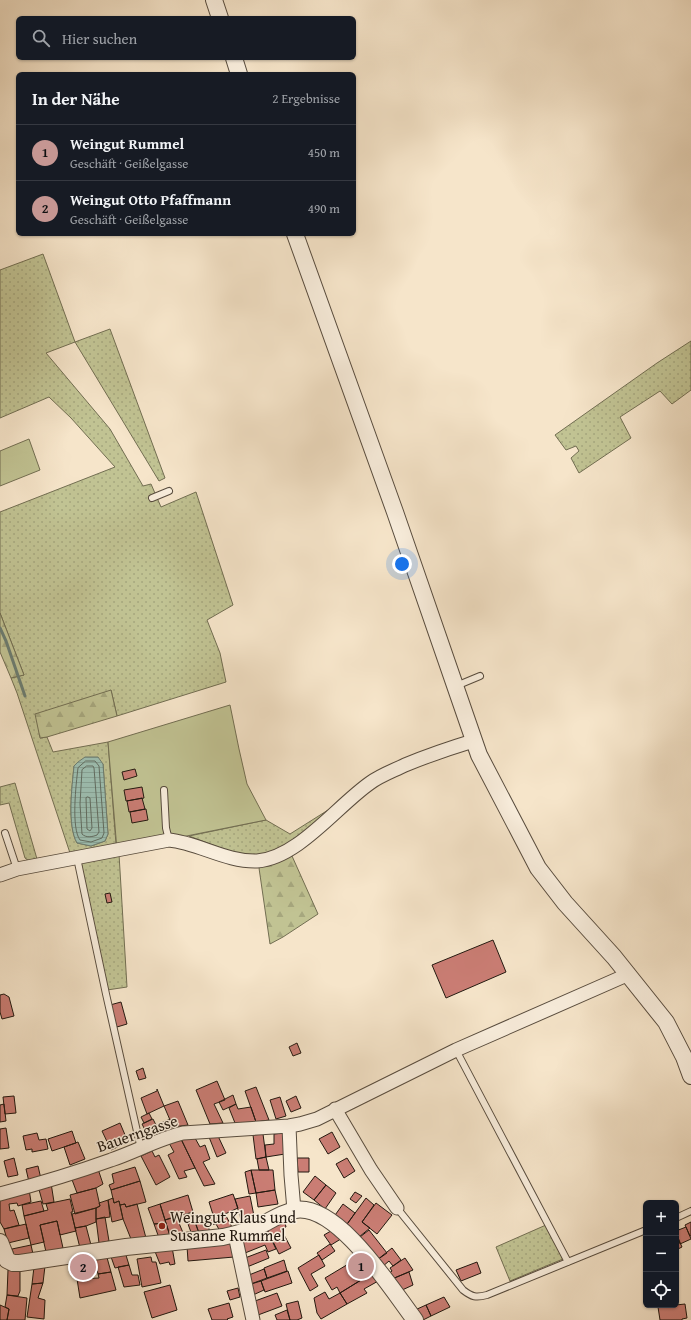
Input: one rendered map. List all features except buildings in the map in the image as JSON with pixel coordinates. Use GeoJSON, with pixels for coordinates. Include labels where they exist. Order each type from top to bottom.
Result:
{"type":"FeatureCollection","features":[{"type":"Feature","properties":{"kind":"street"},"geometry":{"type":"LineString","coordinates":[[214,0],[219,16]]}},
{"type":"Feature","properties":{"kind":"street"},"geometry":{"type":"LineString","coordinates":[[235,60],[238,72]]}},
{"type":"Feature","properties":{"kind":"street"},"geometry":{"type":"LineString","coordinates":[[296,236],[456,686],[473,741],[538,868],[565,903],[629,974],[666,1022],[681,1051],[691,1076]]}},
{"type":"Feature","properties":{"kind":"street"},"geometry":{"type":"LineString","coordinates":[[0,874],[169,840],[180,841],[237,860],[258,861],[269,858],[289,850],[370,783],[386,774],[451,747],[473,741]]}},
{"type":"Feature","properties":{"kind":"street","name":"Bauerngasse"},"geometry":{"type":"LineString","coordinates":[[0,1194],[65,1176],[183,1133],[289,1126],[317,1119],[456,1050],[629,974]]}},
{"type":"Feature","properties":{"kind":"street"},"geometry":{"type":"LineString","coordinates":[[339,1107],[371,1170],[397,1208]]}},
{"type":"Feature","properties":{"kind":"street"},"geometry":{"type":"LineString","coordinates":[[289,1126],[294,1210]]}},
{"type":"Feature","properties":{"kind":"street"},"geometry":{"type":"LineString","coordinates":[[0,1242],[3,1263],[13,1264],[118,1248],[213,1239],[235,1235],[294,1210],[305,1210],[319,1215],[350,1236],[368,1257],[415,1320]]}},
{"type":"Feature","properties":{"kind":"street"},"geometry":{"type":"LineString","coordinates":[[235,1235],[253,1320]]}},
{"type":"Feature","properties":{"kind":"lane"},"geometry":{"type":"LineString","coordinates":[[152,498],[169,491]]}},
{"type":"Feature","properties":{"kind":"lane"},"geometry":{"type":"LineString","coordinates":[[456,686],[480,676]]}},
{"type":"Feature","properties":{"kind":"lane"},"geometry":{"type":"LineString","coordinates":[[164,790],[166,828],[169,840]]}},
{"type":"Feature","properties":{"kind":"lane"},"geometry":{"type":"LineString","coordinates":[[5,833],[17,870]]}},
{"type":"Feature","properties":{"kind":"lane"},"geometry":{"type":"LineString","coordinates":[[77,858],[141,1149]]}},
{"type":"Feature","properties":{"kind":"lane"},"geometry":{"type":"LineString","coordinates":[[456,1050],[568,1262]]}},
{"type":"Feature","properties":{"kind":"lane"},"geometry":{"type":"LineString","coordinates":[[397,1208],[445,1269],[469,1295],[478,1297],[487,1295],[643,1231]]}},
{"type":"Feature","properties":{"kind":"lane"},"geometry":{"type":"LineString","coordinates":[[679,1217],[691,1211]]}},
{"type":"Feature","properties":{"kind":"green space"},"geometry":{"type":"Polygon","coordinates":[[[43,254],[75,342],[46,353],[110,429],[143,486],[151,484],[161,507],[196,492],[233,605],[207,620],[220,653],[226,682],[117,716],[111,690],[40,738],[47,737],[53,752],[108,742],[116,844],[70,853],[11,678],[24,675],[0,613],[0,512],[115,467],[71,418],[49,397],[0,418],[0,270],[43,254]],[[103,764],[74,766],[71,795],[71,816],[77,843],[91,846],[105,841],[108,834],[103,764]]]}},
{"type":"Feature","properties":{"kind":"green space"},"geometry":{"type":"Polygon","coordinates":[[[110,329],[165,478],[159,481],[75,342],[110,329]]]}},
{"type":"Feature","properties":{"kind":"green space"},"geometry":{"type":"Polygon","coordinates":[[[691,341],[691,390],[672,404],[660,391],[620,417],[631,438],[579,473],[571,458],[579,451],[576,446],[566,450],[555,435],[657,363],[691,341]]]}},
{"type":"Feature","properties":{"kind":"green space"},"geometry":{"type":"Polygon","coordinates":[[[29,439],[40,470],[0,486],[0,451],[29,439]]]}},
{"type":"Feature","properties":{"kind":"green space"},"geometry":{"type":"Polygon","coordinates":[[[0,613],[24,675],[11,678],[0,652],[0,613]]]}},
{"type":"Feature","properties":{"kind":"green space"},"geometry":{"type":"Polygon","coordinates":[[[111,690],[117,716],[40,738],[35,714],[111,690]]]}},
{"type":"Feature","properties":{"kind":"green space"},"geometry":{"type":"Polygon","coordinates":[[[230,705],[247,784],[266,820],[117,850],[108,742],[230,705]]]}},
{"type":"Feature","properties":{"kind":"green space"},"geometry":{"type":"Polygon","coordinates":[[[15,783],[37,859],[29,861],[25,858],[9,803],[0,805],[0,787],[15,783]]]}},
{"type":"Feature","properties":{"kind":"green space"},"geometry":{"type":"Polygon","coordinates":[[[336,805],[286,847],[267,854],[242,856],[189,836],[266,820],[290,834],[336,805]]]}},
{"type":"Feature","properties":{"kind":"green space"},"geometry":{"type":"Polygon","coordinates":[[[119,854],[127,987],[107,990],[79,860],[119,854]]]}},
{"type":"Feature","properties":{"kind":"green space"},"geometry":{"type":"Polygon","coordinates":[[[292,856],[318,914],[270,944],[259,868],[292,856]]]}},
{"type":"Feature","properties":{"kind":"green space"},"geometry":{"type":"Polygon","coordinates":[[[546,1225],[563,1259],[510,1281],[496,1247],[546,1225]]]}},
{"type":"Feature","properties":{"kind":"water"},"geometry":{"type":"Polygon","coordinates":[[[85,757],[98,757],[103,764],[108,834],[105,841],[91,846],[77,843],[71,816],[71,795],[74,766],[85,757]]]}},
{"type":"Feature","properties":{"kind":"waterway"},"geometry":{"type":"LineString","coordinates":[[0,628],[25,696]]}},
{"type":"Feature","properties":{"kind":"place","name":"Weingut Klaus und Susanne Rummel"},"geometry":{"type":"Point","coordinates":[162,1226]}},
{"type":"Feature","properties":{"kind":"place","name":"Weingut Rummel"},"geometry":{"type":"Point","coordinates":[361,1266]}},
{"type":"Feature","properties":{"kind":"place","name":"Weingut Otto Pfaffmann"},"geometry":{"type":"Point","coordinates":[83,1267]}}]}
